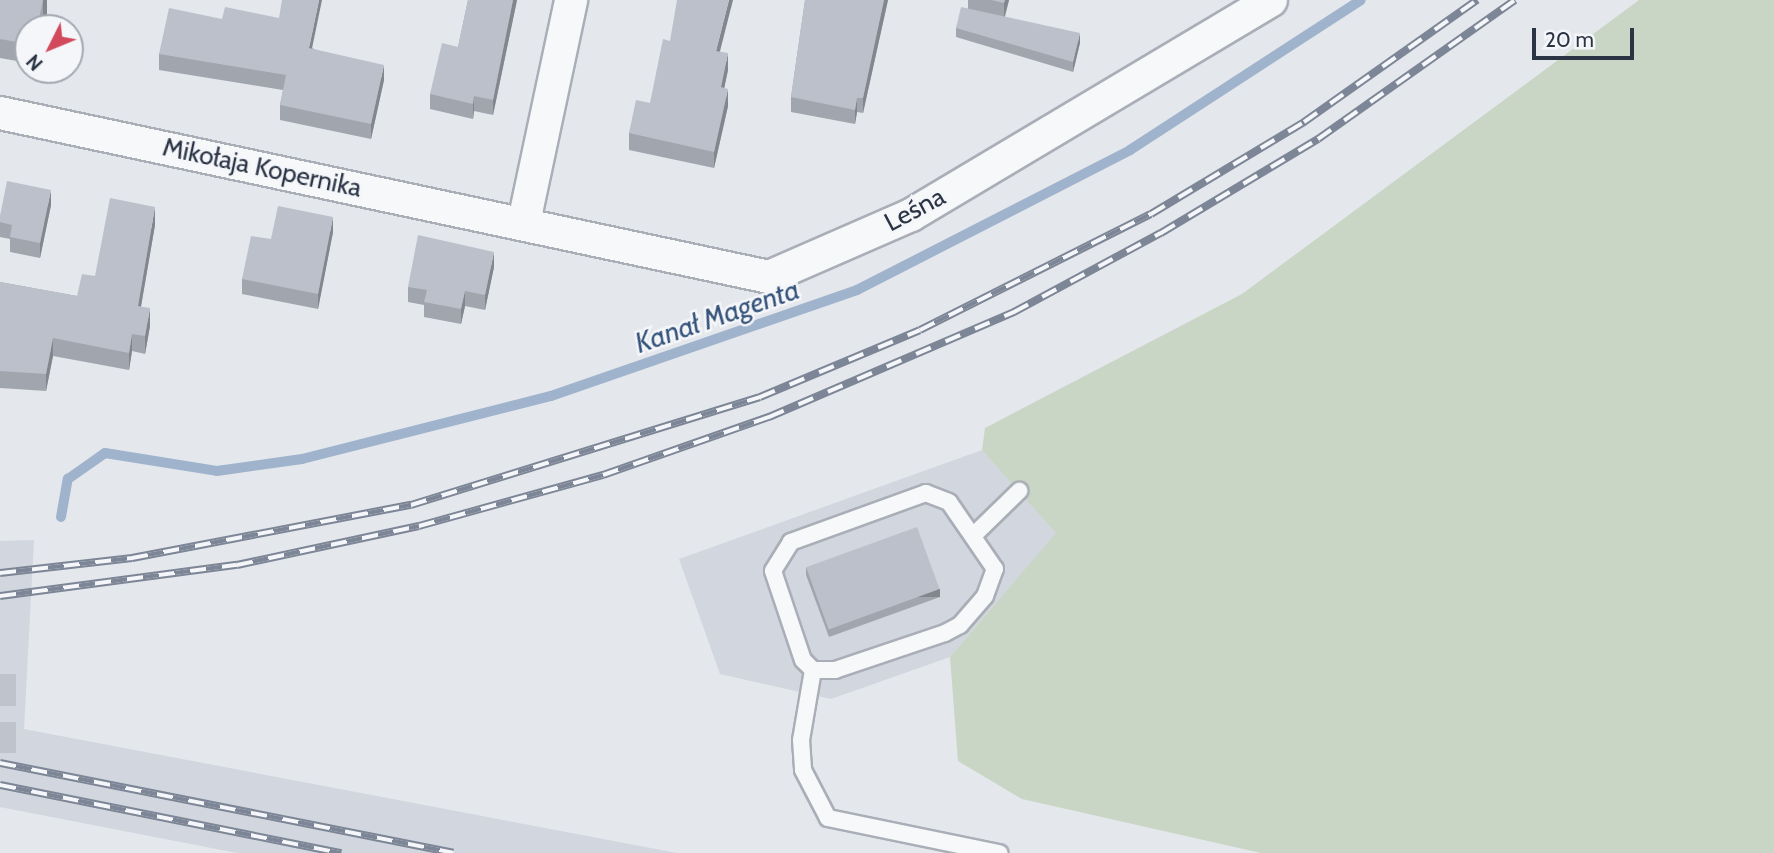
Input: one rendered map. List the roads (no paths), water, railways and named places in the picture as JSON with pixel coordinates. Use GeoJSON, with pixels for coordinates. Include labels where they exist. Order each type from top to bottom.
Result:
{"type":"FeatureCollection","features":[{"type":"Feature","properties":{"kind":"street"},"geometry":{"type":"LineString","coordinates":[[523,222],[571,0]]}},
{"type":"Feature","properties":{"kind":"street","name":"Leśna"},"geometry":{"type":"LineString","coordinates":[[523,222],[769,277],[911,215],[1271,0]]}},
{"type":"Feature","properties":{"kind":"street","name":"Mikołaja Kopernika"},"geometry":{"type":"LineString","coordinates":[[0,113],[523,222]]}},
{"type":"Feature","properties":{"kind":"lane"},"geometry":{"type":"LineString","coordinates":[[975,534],[1019,491]]}},
{"type":"Feature","properties":{"kind":"lane"},"geometry":{"type":"LineString","coordinates":[[926,493],[948,502],[975,534],[995,569],[985,596],[960,625],[835,670],[813,670],[803,660],[773,571],[791,542],[926,493]]}},
{"type":"Feature","properties":{"kind":"lane"},"geometry":{"type":"LineString","coordinates":[[813,670],[801,740],[803,770],[828,817],[999,853]]}},
{"type":"Feature","properties":{"kind":"waterway","name":"Kanał Magenta"},"geometry":{"type":"LineString","coordinates":[[61,517],[68,479],[105,453],[217,471],[302,459],[551,396],[857,290],[1130,150],[1361,0]]}},
{"type":"Feature","properties":{"kind":"tunnel"},"geometry":{"type":"LineString","coordinates":[[0,674],[0,753]]}},
{"type":"Feature","properties":{"kind":"railway"},"geometry":{"type":"LineString","coordinates":[[0,573],[132,558],[411,505],[760,397],[920,330],[1151,214],[1304,122],[1477,0]]}},
{"type":"Feature","properties":{"kind":"railway"},"geometry":{"type":"LineString","coordinates":[[0,596],[237,565],[419,526],[603,475],[769,417],[1014,312],[1161,233],[1318,139],[1515,0]]}},
{"type":"Feature","properties":{"kind":"railway"},"geometry":{"type":"LineString","coordinates":[[0,763],[453,853]]}},
{"type":"Feature","properties":{"kind":"railway"},"geometry":{"type":"LineString","coordinates":[[0,785],[341,853]]}}]}
